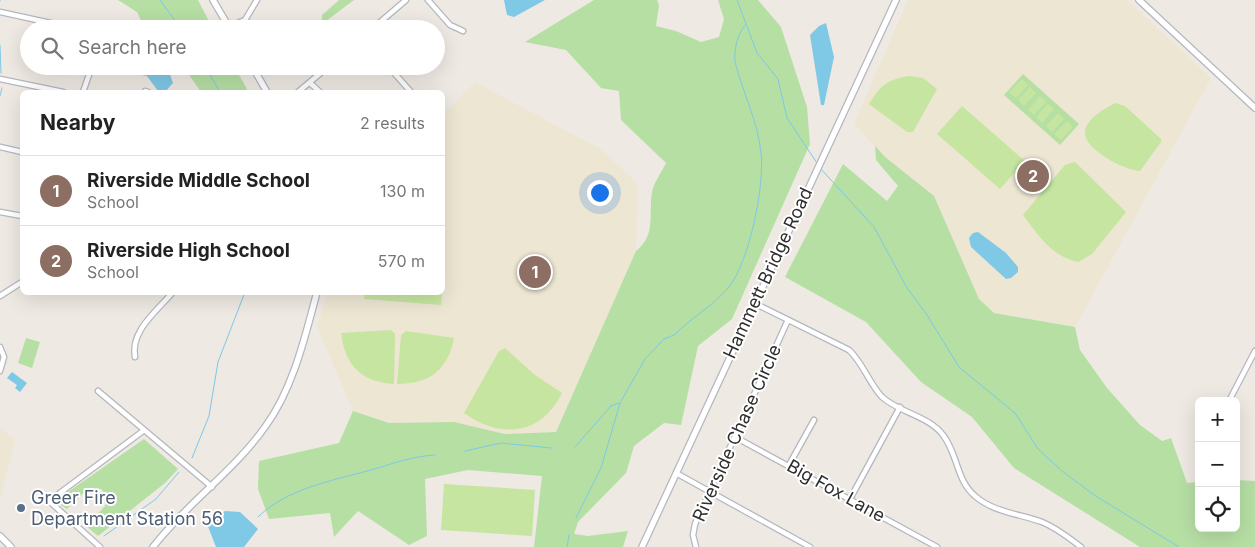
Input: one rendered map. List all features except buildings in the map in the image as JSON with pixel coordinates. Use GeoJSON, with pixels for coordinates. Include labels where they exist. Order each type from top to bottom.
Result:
{"type":"FeatureCollection","features":[{"type":"Feature","properties":{"kind":"street"},"geometry":{"type":"LineString","coordinates":[[212,0],[224,20]]}},
{"type":"Feature","properties":{"kind":"street"},"geometry":{"type":"LineString","coordinates":[[245,20],[257,0]]}},
{"type":"Feature","properties":{"kind":"street"},"geometry":{"type":"LineString","coordinates":[[383,20],[406,0]]}},
{"type":"Feature","properties":{"kind":"street"},"geometry":{"type":"LineString","coordinates":[[428,0],[450,25],[462,31]]}},
{"type":"Feature","properties":{"kind":"street","name":"Hammett Bridge Road"},"geometry":{"type":"LineString","coordinates":[[642,547],[896,0]]}},
{"type":"Feature","properties":{"kind":"street"},"geometry":{"type":"LineString","coordinates":[[1138,0],[1255,108]]}},
{"type":"Feature","properties":{"kind":"street"},"geometry":{"type":"LineString","coordinates":[[0,12],[37,20]]}},
{"type":"Feature","properties":{"kind":"street"},"geometry":{"type":"LineString","coordinates":[[84,90],[89,75]]}},
{"type":"Feature","properties":{"kind":"street"},"geometry":{"type":"LineString","coordinates":[[257,75],[266,90]]}},
{"type":"Feature","properties":{"kind":"street"},"geometry":{"type":"LineString","coordinates":[[301,90],[319,75]]}},
{"type":"Feature","properties":{"kind":"street"},"geometry":{"type":"LineString","coordinates":[[396,75],[410,90]]}},
{"type":"Feature","properties":{"kind":"street"},"geometry":{"type":"LineString","coordinates":[[0,79],[53,90]]}},
{"type":"Feature","properties":{"kind":"street"},"geometry":{"type":"LineString","coordinates":[[310,83],[318,90]]}},
{"type":"Feature","properties":{"kind":"street"},"geometry":{"type":"LineString","coordinates":[[0,147],[20,152]]}},
{"type":"Feature","properties":{"kind":"street"},"geometry":{"type":"LineString","coordinates":[[0,212],[20,216]]}},
{"type":"Feature","properties":{"kind":"street"},"geometry":{"type":"LineString","coordinates":[[0,296],[20,283]]}},
{"type":"Feature","properties":{"kind":"street"},"geometry":{"type":"LineString","coordinates":[[135,357],[133,347],[138,333],[170,295]]}},
{"type":"Feature","properties":{"kind":"street"},"geometry":{"type":"LineString","coordinates":[[152,547],[212,487],[256,438],[276,410],[291,374],[316,295]]}},
{"type":"Feature","properties":{"kind":"street"},"geometry":{"type":"LineString","coordinates":[[754,303],[849,350],[858,359],[880,395],[933,426],[942,434],[949,444],[962,480],[977,498],[993,507],[1045,524],[1081,547]]}},
{"type":"Feature","properties":{"kind":"street","name":"Riverside Chase Circle"},"geometry":{"type":"LineString","coordinates":[[696,547],[694,529],[788,320]]}},
{"type":"Feature","properties":{"kind":"street"},"geometry":{"type":"LineString","coordinates":[[0,347],[4,358],[0,371]]}},
{"type":"Feature","properties":{"kind":"street"},"geometry":{"type":"LineString","coordinates":[[1231,397],[1255,351]]}},
{"type":"Feature","properties":{"kind":"street"},"geometry":{"type":"LineString","coordinates":[[98,391],[143,431],[212,487]]}},
{"type":"Feature","properties":{"kind":"street"},"geometry":{"type":"LineString","coordinates":[[850,499],[900,408]]}},
{"type":"Feature","properties":{"kind":"street"},"geometry":{"type":"LineString","coordinates":[[789,465],[814,420]]}},
{"type":"Feature","properties":{"kind":"street"},"geometry":{"type":"LineString","coordinates":[[100,547],[49,501],[143,431]]}},
{"type":"Feature","properties":{"kind":"street","name":"Big Fox Lane"},"geometry":{"type":"LineString","coordinates":[[735,437],[937,547]]}},
{"type":"Feature","properties":{"kind":"street"},"geometry":{"type":"LineString","coordinates":[[676,473],[810,547]]}},
{"type":"Feature","properties":{"kind":"street"},"geometry":{"type":"LineString","coordinates":[[0,536],[11,547]]}},
{"type":"Feature","properties":{"kind":"shaded area"},"geometry":{"type":"Polygon","coordinates":[[[908,0],[1127,0],[1211,78],[1075,327],[994,313],[978,297],[934,196],[885,157],[854,124],[908,0]]]}},
{"type":"Feature","properties":{"kind":"shaded area"},"geometry":{"type":"Polygon","coordinates":[[[475,82],[602,150],[638,184],[636,251],[556,432],[505,434],[454,422],[389,423],[353,411],[317,326],[327,295],[445,295],[445,113],[475,82]]]}},
{"type":"Feature","properties":{"kind":"shaded area"},"geometry":{"type":"Polygon","coordinates":[[[0,428],[15,440],[0,498],[0,428]]]}},
{"type":"Feature","properties":{"kind":"green space"},"geometry":{"type":"Polygon","coordinates":[[[118,0],[198,0],[208,20],[141,20],[137,12],[118,0]]]}},
{"type":"Feature","properties":{"kind":"green space"},"geometry":{"type":"Polygon","coordinates":[[[339,0],[354,0],[327,20],[322,20],[322,15],[339,0]]]}},
{"type":"Feature","properties":{"kind":"green space"},"geometry":{"type":"Polygon","coordinates":[[[594,0],[657,0],[659,5],[656,26],[676,31],[701,42],[719,37],[724,19],[718,0],[758,0],[781,27],[807,107],[810,144],[732,319],[698,346],[681,425],[664,423],[634,446],[626,473],[578,522],[574,534],[588,536],[628,531],[623,547],[534,547],[542,476],[468,470],[425,479],[427,536],[409,545],[358,511],[334,537],[330,513],[269,519],[258,489],[259,461],[339,443],[353,411],[389,423],[454,422],[505,434],[556,432],[636,251],[647,237],[653,188],[666,163],[621,120],[619,91],[601,88],[566,50],[525,42],[594,0]]]}},
{"type":"Feature","properties":{"kind":"green space"},"geometry":{"type":"Polygon","coordinates":[[[1023,74],[1079,124],[1060,145],[1004,95],[1023,74]]]}},
{"type":"Feature","properties":{"kind":"green space"},"geometry":{"type":"Polygon","coordinates":[[[189,75],[239,75],[247,89],[246,90],[200,90],[189,75]]]}},
{"type":"Feature","properties":{"kind":"green space"},"geometry":{"type":"Polygon","coordinates":[[[909,76],[923,78],[937,89],[913,132],[907,132],[869,104],[885,84],[895,79],[909,76]]]}},
{"type":"Feature","properties":{"kind":"green space"},"geometry":{"type":"Polygon","coordinates":[[[1022,79],[1028,85],[1016,98],[1009,92],[1022,79]]]}},
{"type":"Feature","properties":{"kind":"green space"},"geometry":{"type":"Polygon","coordinates":[[[1030,87],[1036,93],[1024,106],[1018,100],[1030,87]]]}},
{"type":"Feature","properties":{"kind":"green space"},"geometry":{"type":"Polygon","coordinates":[[[1040,96],[1046,102],[1034,115],[1028,110],[1040,96]]]}},
{"type":"Feature","properties":{"kind":"green space"},"geometry":{"type":"Polygon","coordinates":[[[1115,103],[1125,106],[1161,139],[1161,142],[1140,171],[1125,167],[1106,158],[1086,139],[1086,127],[1092,119],[1115,103]]]}},
{"type":"Feature","properties":{"kind":"green space"},"geometry":{"type":"Polygon","coordinates":[[[1048,104],[1054,109],[1042,123],[1036,117],[1048,104]]]}},
{"type":"Feature","properties":{"kind":"green space"},"geometry":{"type":"Polygon","coordinates":[[[962,106],[1025,161],[1000,189],[937,134],[962,106]]]}},
{"type":"Feature","properties":{"kind":"green space"},"geometry":{"type":"Polygon","coordinates":[[[1058,113],[1064,119],[1052,132],[1046,126],[1058,113]]]}},
{"type":"Feature","properties":{"kind":"green space"},"geometry":{"type":"Polygon","coordinates":[[[1067,121],[1073,127],[1061,140],[1054,134],[1067,121]]]}},
{"type":"Feature","properties":{"kind":"green space"},"geometry":{"type":"Polygon","coordinates":[[[875,146],[885,157],[934,196],[979,299],[994,313],[1075,327],[1080,350],[1107,388],[1140,425],[1162,441],[1171,438],[1187,483],[1195,482],[1195,532],[1240,532],[1240,480],[1255,481],[1255,547],[1140,547],[1014,468],[972,417],[921,382],[866,322],[785,277],[843,164],[887,201],[898,186],[876,160],[875,146]]]}},
{"type":"Feature","properties":{"kind":"green space"},"geometry":{"type":"Polygon","coordinates":[[[1075,162],[1126,212],[1092,254],[1078,262],[1053,250],[1040,238],[1023,215],[1065,165],[1075,162]]]}},
{"type":"Feature","properties":{"kind":"green space"},"geometry":{"type":"Polygon","coordinates":[[[365,295],[442,295],[441,305],[364,299],[365,295]]]}},
{"type":"Feature","properties":{"kind":"green space"},"geometry":{"type":"Polygon","coordinates":[[[391,330],[395,334],[394,384],[372,380],[357,370],[346,354],[341,333],[391,330]]]}},
{"type":"Feature","properties":{"kind":"green space"},"geometry":{"type":"Polygon","coordinates":[[[406,331],[454,338],[447,359],[435,373],[419,381],[397,384],[401,335],[406,331]]]}},
{"type":"Feature","properties":{"kind":"green space"},"geometry":{"type":"Polygon","coordinates":[[[26,338],[40,342],[32,368],[18,363],[26,338]]]}},
{"type":"Feature","properties":{"kind":"green space"},"geometry":{"type":"Polygon","coordinates":[[[505,348],[535,375],[562,393],[543,418],[519,429],[492,427],[464,413],[499,351],[505,348]]]}},
{"type":"Feature","properties":{"kind":"green space"},"geometry":{"type":"Polygon","coordinates":[[[144,439],[178,469],[165,483],[98,536],[86,526],[105,506],[108,497],[101,489],[86,492],[67,509],[55,501],[144,439]]]}},
{"type":"Feature","properties":{"kind":"green space"},"geometry":{"type":"Polygon","coordinates":[[[444,484],[535,490],[532,536],[441,530],[444,484]]]}},
{"type":"Feature","properties":{"kind":"water"},"geometry":{"type":"Polygon","coordinates":[[[504,0],[545,0],[514,17],[507,15],[504,0]]]}},
{"type":"Feature","properties":{"kind":"water"},"geometry":{"type":"Polygon","coordinates":[[[826,23],[834,57],[824,105],[821,105],[810,35],[819,26],[826,23]]]}},
{"type":"Feature","properties":{"kind":"water"},"geometry":{"type":"Polygon","coordinates":[[[142,75],[170,75],[173,83],[167,90],[157,90],[147,76],[142,75]]]}},
{"type":"Feature","properties":{"kind":"water"},"geometry":{"type":"Polygon","coordinates":[[[978,232],[1006,253],[1018,267],[1018,272],[1011,278],[1006,279],[971,247],[969,238],[973,233],[978,232]]]}},
{"type":"Feature","properties":{"kind":"water"},"geometry":{"type":"Polygon","coordinates":[[[12,372],[27,383],[20,392],[15,388],[17,385],[7,378],[12,372]]]}},
{"type":"Feature","properties":{"kind":"water"},"geometry":{"type":"Polygon","coordinates":[[[225,511],[240,512],[258,529],[244,547],[216,547],[207,524],[225,511]]]}},
{"type":"Feature","properties":{"kind":"waterway"},"geometry":{"type":"LineString","coordinates":[[160,0],[174,20]]}},
{"type":"Feature","properties":{"kind":"waterway"},"geometry":{"type":"LineString","coordinates":[[737,0],[757,53],[778,79],[787,118],[817,163]]}},
{"type":"Feature","properties":{"kind":"waterway"},"geometry":{"type":"LineString","coordinates":[[576,518],[601,468],[620,403],[645,359],[664,339],[674,335],[722,294],[736,277],[743,261],[754,224],[762,167],[757,130],[735,62],[737,42],[745,25]]}},
{"type":"Feature","properties":{"kind":"waterway"},"geometry":{"type":"LineString","coordinates":[[0,45],[1,73]]}},
{"type":"Feature","properties":{"kind":"waterway"},"geometry":{"type":"LineString","coordinates":[[210,75],[219,90]]}},
{"type":"Feature","properties":{"kind":"waterway"},"geometry":{"type":"LineString","coordinates":[[0,96],[2,88]]}},
{"type":"Feature","properties":{"kind":"waterway"},"geometry":{"type":"LineString","coordinates":[[820,168],[874,227],[907,288],[927,315],[959,367],[1015,413],[1038,449],[1062,471],[1094,495],[1179,547]]}},
{"type":"Feature","properties":{"kind":"waterway"},"geometry":{"type":"LineString","coordinates":[[192,458],[209,416],[218,362],[244,295]]}},
{"type":"Feature","properties":{"kind":"waterway"},"geometry":{"type":"LineString","coordinates":[[575,447],[611,406],[619,403]]}},
{"type":"Feature","properties":{"kind":"waterway"},"geometry":{"type":"LineString","coordinates":[[465,451],[501,443],[551,448]]}},
{"type":"Feature","properties":{"kind":"waterway"},"geometry":{"type":"LineString","coordinates":[[258,517],[282,499],[310,487],[409,459],[435,455]]}},
{"type":"Feature","properties":{"kind":"waterway"},"geometry":{"type":"LineString","coordinates":[[104,536],[156,499],[179,472]]}},
{"type":"Feature","properties":{"kind":"waterway"},"geometry":{"type":"LineString","coordinates":[[567,547],[569,535]]}},
{"type":"Feature","properties":{"kind":"place","name":"Riverside High School"},"geometry":{"type":"Point","coordinates":[1033,176]}},
{"type":"Feature","properties":{"kind":"place","name":"Riverside Middle School"},"geometry":{"type":"Point","coordinates":[535,272]}},
{"type":"Feature","properties":{"kind":"place","name":"Greer Fire Department Station 56"},"geometry":{"type":"Point","coordinates":[21,508]}}]}
